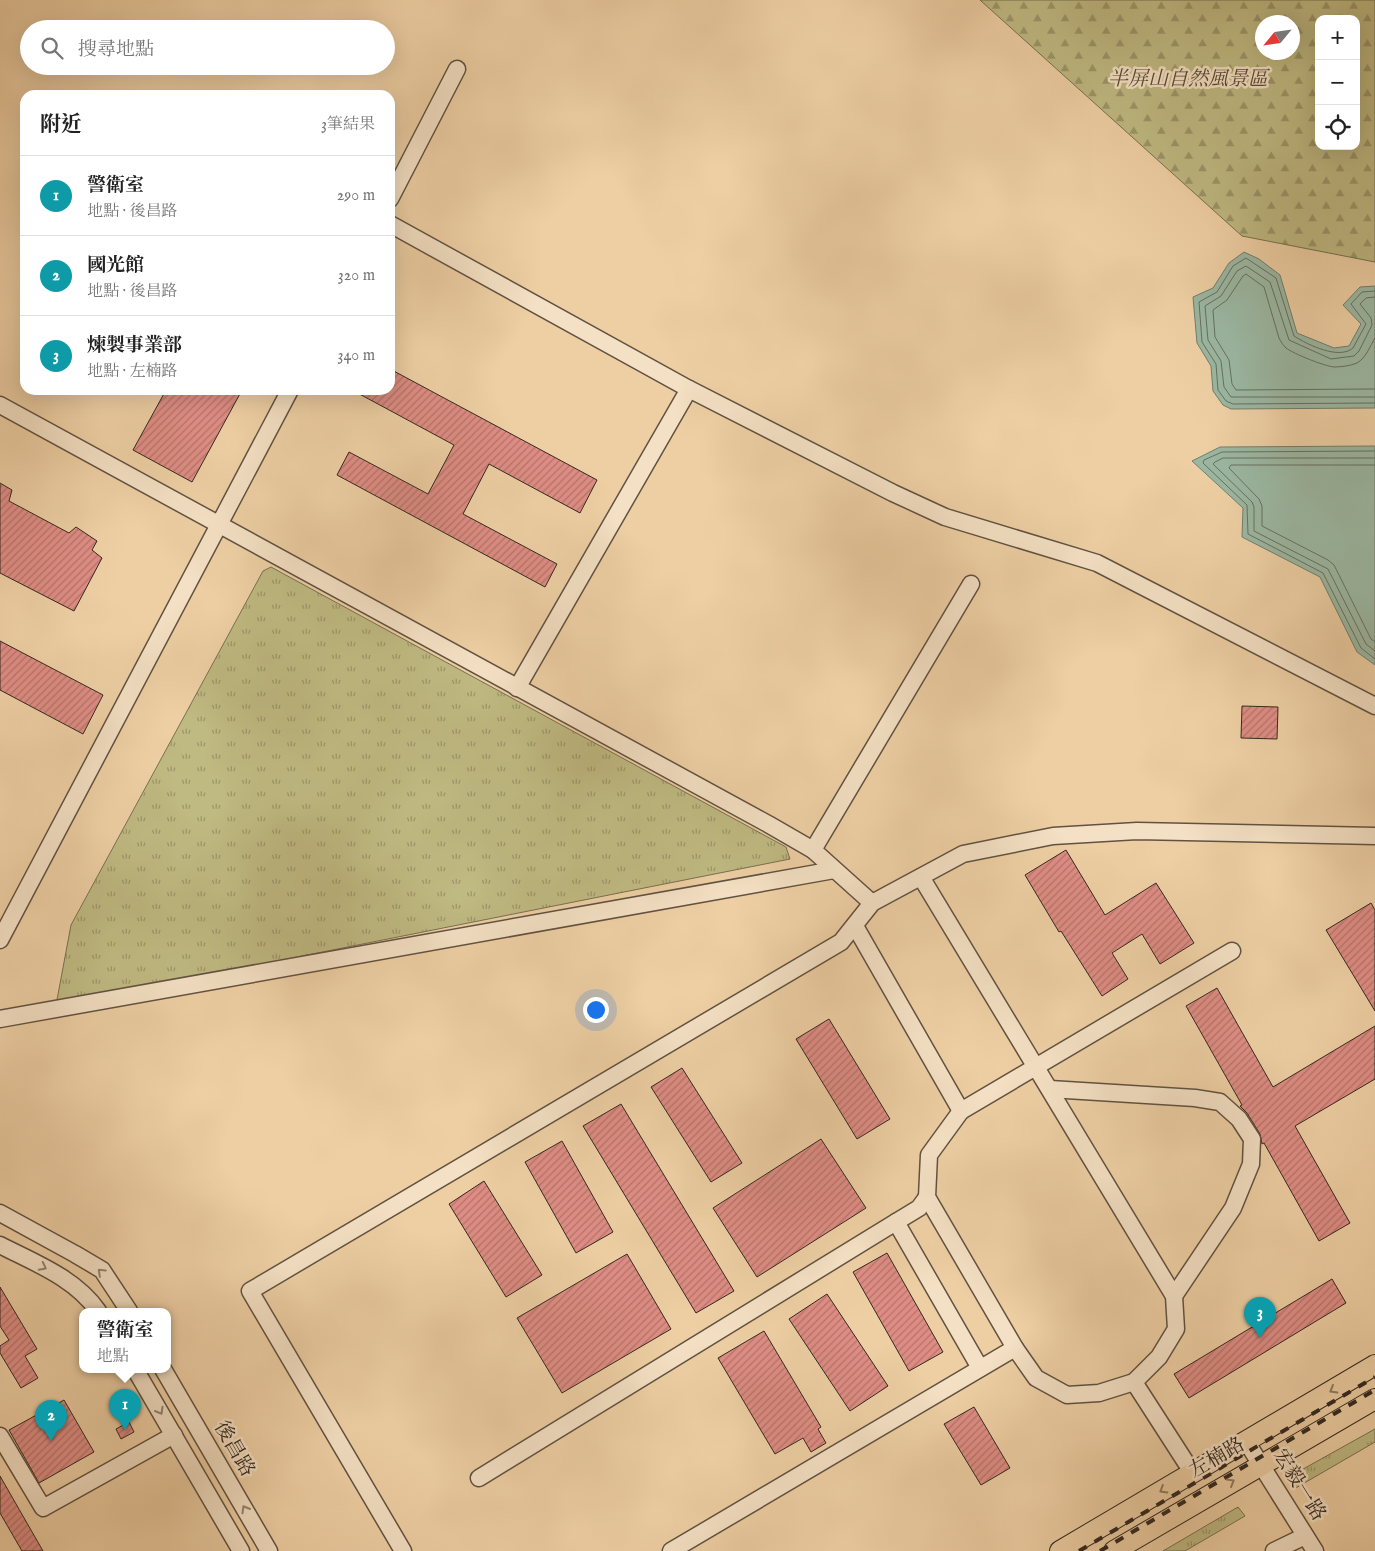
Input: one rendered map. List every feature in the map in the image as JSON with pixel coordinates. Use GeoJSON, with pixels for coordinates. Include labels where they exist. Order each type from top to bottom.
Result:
{"type":"FeatureCollection","features":[{"type":"Feature","properties":{"kind":"main road","name":"左楠路"},"geometry":{"type":"LineString","coordinates":[[1060,1551],[1375,1365]]}},
{"type":"Feature","properties":{"kind":"main road","name":"左楠路"},"geometry":{"type":"LineString","coordinates":[[1114,1551],[1375,1399]]}},
{"type":"Feature","properties":{"kind":"street"},"geometry":{"type":"LineString","coordinates":[[395,189],[458,69]]}},
{"type":"Feature","properties":{"kind":"street"},"geometry":{"type":"LineString","coordinates":[[395,227],[690,389],[893,493],[945,517],[1097,562],[1375,706]]}},
{"type":"Feature","properties":{"kind":"street"},"geometry":{"type":"LineString","coordinates":[[517,688],[690,389]]}},
{"type":"Feature","properties":{"kind":"street"},"geometry":{"type":"LineString","coordinates":[[0,940],[287,395]]}},
{"type":"Feature","properties":{"kind":"street"},"geometry":{"type":"LineString","coordinates":[[0,406],[768,824],[813,850],[872,903]]}},
{"type":"Feature","properties":{"kind":"street"},"geometry":{"type":"LineString","coordinates":[[813,850],[971,584]]}},
{"type":"Feature","properties":{"kind":"street"},"geometry":{"type":"LineString","coordinates":[[403,1551],[250,1291],[841,942],[872,903],[963,854],[1053,836],[1137,831],[1375,836]]}},
{"type":"Feature","properties":{"kind":"street"},"geometry":{"type":"LineString","coordinates":[[0,1019],[834,870]]}},
{"type":"Feature","properties":{"kind":"street"},"geometry":{"type":"LineString","coordinates":[[920,877],[1174,1296],[1176,1329],[1158,1357],[1134,1382],[1099,1393],[1067,1395],[1036,1378],[1015,1348],[926,1197]]}},
{"type":"Feature","properties":{"kind":"street"},"geometry":{"type":"LineString","coordinates":[[855,926],[961,1111]]}},
{"type":"Feature","properties":{"kind":"street"},"geometry":{"type":"LineString","coordinates":[[479,1478],[919,1208],[926,1197],[930,1155],[961,1111],[1037,1068],[1232,951]]}},
{"type":"Feature","properties":{"kind":"street"},"geometry":{"type":"LineString","coordinates":[[1050,1089],[1195,1098],[1220,1102],[1239,1119],[1252,1140],[1251,1164],[1233,1208],[1174,1296]]}},
{"type":"Feature","properties":{"kind":"street"},"geometry":{"type":"LineString","coordinates":[[0,1213],[102,1270],[127,1308]]}},
{"type":"Feature","properties":{"kind":"street"},"geometry":{"type":"LineString","coordinates":[[896,1222],[980,1368]]}},
{"type":"Feature","properties":{"kind":"street"},"geometry":{"type":"LineString","coordinates":[[0,1245],[62,1276],[90,1300],[96,1308]]}},
{"type":"Feature","properties":{"kind":"street"},"geometry":{"type":"LineString","coordinates":[[671,1551],[1015,1348]]}},
{"type":"Feature","properties":{"kind":"street"},"geometry":{"type":"LineString","coordinates":[[137,1373],[242,1551]]}},
{"type":"Feature","properties":{"kind":"street","name":"後昌路"},"geometry":{"type":"LineString","coordinates":[[165,1373],[270,1551]]}},
{"type":"Feature","properties":{"kind":"street"},"geometry":{"type":"LineString","coordinates":[[1134,1382],[1192,1472]]}},
{"type":"Feature","properties":{"kind":"street"},"geometry":{"type":"LineString","coordinates":[[0,1436],[42,1508],[174,1435]]}},
{"type":"Feature","properties":{"kind":"street","name":"宏毅一路"},"geometry":{"type":"LineString","coordinates":[[1246,1441],[1315,1551]]}},
{"type":"Feature","properties":{"kind":"street"},"geometry":{"type":"LineString","coordinates":[[1274,1551],[1305,1536]]}},
{"type":"Feature","properties":{"kind":"green space","name":"半屏山自然風景區"},"geometry":{"type":"Polygon","coordinates":[[[980,0],[1375,0],[1375,262],[1242,236],[980,0]]]}},
{"type":"Feature","properties":{"kind":"green space"},"geometry":{"type":"Polygon","coordinates":[[[271,567],[786,847],[790,859],[56,1005],[71,925],[263,571],[271,567]]]}},
{"type":"Feature","properties":{"kind":"green space"},"geometry":{"type":"Polygon","coordinates":[[[1375,1429],[1375,1442],[1294,1489],[1287,1478],[1375,1429]]]}},
{"type":"Feature","properties":{"kind":"green space"},"geometry":{"type":"Polygon","coordinates":[[[1238,1507],[1245,1516],[1185,1551],[1163,1551],[1238,1507]]]}},
{"type":"Feature","properties":{"kind":"water"},"geometry":{"type":"Polygon","coordinates":[[[1244,252],[1259,259],[1280,275],[1297,333],[1334,348],[1349,346],[1361,324],[1343,305],[1360,287],[1375,286],[1375,408],[1231,409],[1223,405],[1213,391],[1211,366],[1197,343],[1193,297],[1213,288],[1229,263],[1244,252]]]}},
{"type":"Feature","properties":{"kind":"water"},"geometry":{"type":"Polygon","coordinates":[[[1375,446],[1375,665],[1357,652],[1320,577],[1242,537],[1243,508],[1192,461],[1220,447],[1375,446]]]}},
{"type":"Feature","properties":{"kind":"building"},"geometry":{"type":"Polygon","coordinates":[[[395,372],[597,480],[580,513],[489,464],[463,514],[557,564],[545,587],[337,475],[349,452],[428,494],[454,445],[361,395],[395,395],[395,372]]]}},
{"type":"Feature","properties":{"kind":"building"},"geometry":{"type":"Polygon","coordinates":[[[163,395],[239,395],[192,482],[133,450],[163,395]]]}},
{"type":"Feature","properties":{"kind":"building"},"geometry":{"type":"Polygon","coordinates":[[[0,483],[12,490],[9,501],[69,533],[76,527],[97,541],[92,550],[102,558],[74,611],[0,573],[0,483]]]}},
{"type":"Feature","properties":{"kind":"building"},"geometry":{"type":"Polygon","coordinates":[[[0,641],[103,695],[83,734],[0,690],[0,641]]]}},
{"type":"Feature","properties":{"kind":"building"},"geometry":{"type":"Polygon","coordinates":[[[1242,706],[1278,707],[1277,739],[1241,738],[1242,706]]]}},
{"type":"Feature","properties":{"kind":"building"},"geometry":{"type":"Polygon","coordinates":[[[1066,850],[1105,915],[1156,883],[1194,943],[1160,964],[1142,934],[1112,953],[1128,979],[1102,996],[1061,931],[1059,932],[1025,875],[1066,850]]]}},
{"type":"Feature","properties":{"kind":"building"},"geometry":{"type":"Polygon","coordinates":[[[1371,903],[1375,910],[1375,1011],[1326,930],[1371,903]]]}},
{"type":"Feature","properties":{"kind":"building"},"geometry":{"type":"Polygon","coordinates":[[[1217,988],[1273,1087],[1375,1026],[1375,1079],[1295,1126],[1350,1223],[1319,1241],[1264,1143],[1262,1144],[1260,1134],[1247,1113],[1240,1106],[1242,1105],[1186,1006],[1217,988]]]}},
{"type":"Feature","properties":{"kind":"building"},"geometry":{"type":"Polygon","coordinates":[[[829,1019],[890,1119],[857,1139],[796,1039],[829,1019]]]}},
{"type":"Feature","properties":{"kind":"building"},"geometry":{"type":"Polygon","coordinates":[[[682,1068],[742,1163],[711,1182],[651,1087],[682,1068]]]}},
{"type":"Feature","properties":{"kind":"building"},"geometry":{"type":"Polygon","coordinates":[[[621,1104],[734,1291],[696,1313],[583,1126],[621,1104]]]}},
{"type":"Feature","properties":{"kind":"building"},"geometry":{"type":"Polygon","coordinates":[[[821,1139],[866,1208],[757,1277],[713,1208],[821,1139]]]}},
{"type":"Feature","properties":{"kind":"building"},"geometry":{"type":"Polygon","coordinates":[[[562,1141],[613,1232],[576,1253],[525,1162],[562,1141]]]}},
{"type":"Feature","properties":{"kind":"building"},"geometry":{"type":"Polygon","coordinates":[[[484,1181],[542,1275],[506,1297],[449,1204],[484,1181]]]}},
{"type":"Feature","properties":{"kind":"building"},"geometry":{"type":"Polygon","coordinates":[[[887,1253],[943,1352],[909,1371],[853,1272],[887,1253]]]}},
{"type":"Feature","properties":{"kind":"building"},"geometry":{"type":"Polygon","coordinates":[[[627,1254],[671,1329],[562,1393],[517,1318],[627,1254]]]}},
{"type":"Feature","properties":{"kind":"building"},"geometry":{"type":"Polygon","coordinates":[[[1332,1279],[1346,1303],[1189,1398],[1174,1374],[1332,1279]]]}},
{"type":"Feature","properties":{"kind":"building"},"geometry":{"type":"Polygon","coordinates":[[[0,1287],[37,1349],[25,1356],[38,1378],[21,1388],[0,1353],[0,1346],[9,1340],[0,1326],[0,1287]]]}},
{"type":"Feature","properties":{"kind":"building"},"geometry":{"type":"Polygon","coordinates":[[[827,1294],[888,1386],[850,1411],[789,1319],[827,1294]]]}},
{"type":"Feature","properties":{"kind":"building"},"geometry":{"type":"Polygon","coordinates":[[[764,1331],[821,1427],[818,1429],[826,1443],[811,1452],[803,1438],[775,1454],[718,1358],[764,1331]]]}},
{"type":"Feature","properties":{"kind":"building"},"geometry":{"type":"Polygon","coordinates":[[[64,1400],[94,1452],[39,1483],[9,1430],[64,1400]]]}},
{"type":"Feature","properties":{"kind":"building"},"geometry":{"type":"Polygon","coordinates":[[[974,1407],[1010,1468],[981,1485],[944,1424],[974,1407]]]}},
{"type":"Feature","properties":{"kind":"building"},"geometry":{"type":"Polygon","coordinates":[[[129,1422],[134,1432],[121,1439],[116,1429],[129,1422]]]}},
{"type":"Feature","properties":{"kind":"building"},"geometry":{"type":"Polygon","coordinates":[[[0,1476],[43,1551],[22,1551],[0,1513],[0,1476]]]}},
{"type":"Feature","properties":{"kind":"railway"},"geometry":{"type":"LineString","coordinates":[[1079,1551],[1375,1377]]}},
{"type":"Feature","properties":{"kind":"railway"},"geometry":{"type":"LineString","coordinates":[[1100,1551],[1375,1390]]}},
{"type":"Feature","properties":{"kind":"place","name":"煉製事業部"},"geometry":{"type":"Point","coordinates":[1260,1338]}},
{"type":"Feature","properties":{"kind":"place","name":"警衛室"},"geometry":{"type":"Point","coordinates":[125,1430]}},
{"type":"Feature","properties":{"kind":"place","name":"國光館"},"geometry":{"type":"Point","coordinates":[51,1441]}}]}
